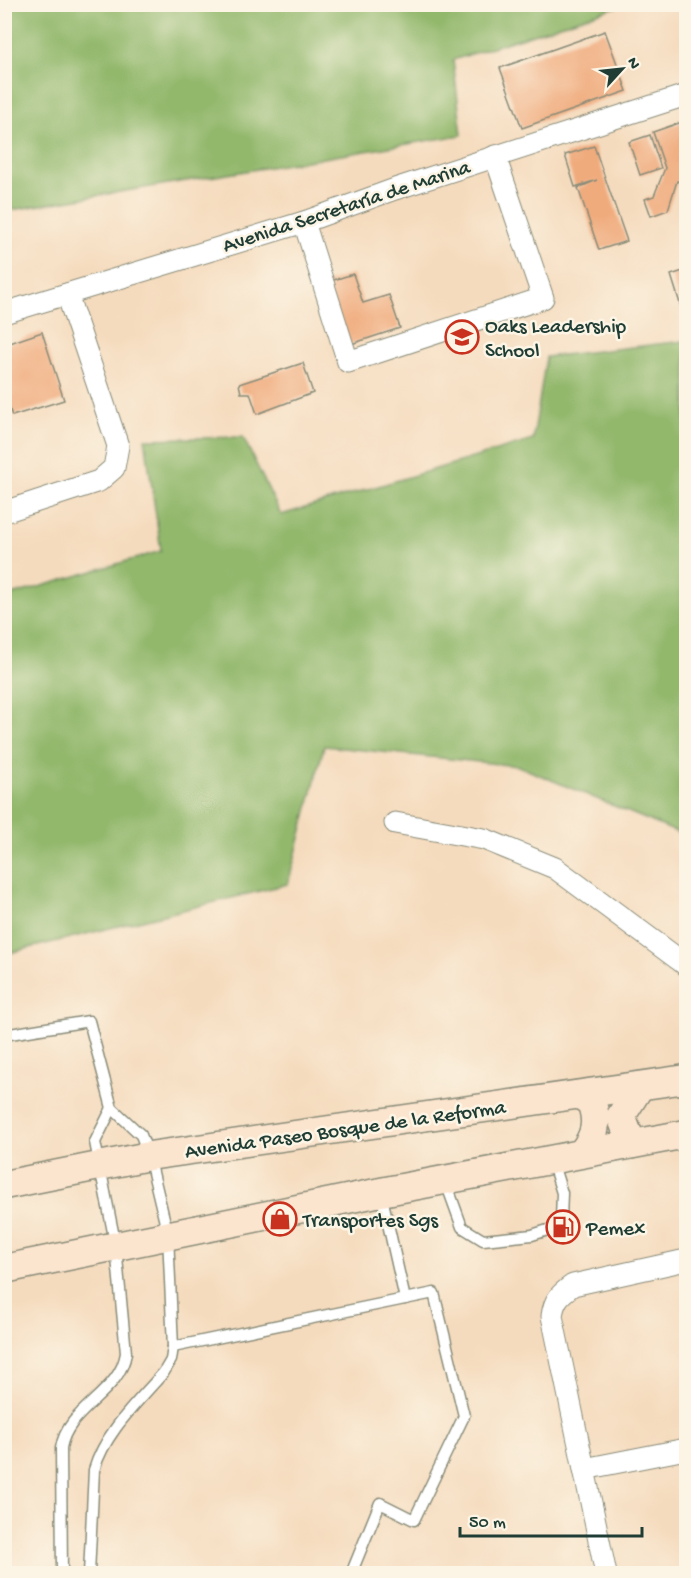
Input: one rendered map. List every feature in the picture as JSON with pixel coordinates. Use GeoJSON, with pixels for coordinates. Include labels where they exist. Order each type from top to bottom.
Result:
{"type":"FeatureCollection","features":[{"type":"Feature","properties":{"kind":"main road","name":"Avenida Paseo Bosque de la Reforma"},"geometry":{"type":"LineString","coordinates":[[4,1185],[149,1156],[687,1079]]}},
{"type":"Feature","properties":{"kind":"main road"},"geometry":{"type":"LineString","coordinates":[[632,1144],[621,1116],[640,1086]]}},
{"type":"Feature","properties":{"kind":"main road"},"geometry":{"type":"LineString","coordinates":[[580,1095],[591,1102],[596,1125],[592,1141],[582,1153]]}},
{"type":"Feature","properties":{"kind":"main road"},"geometry":{"type":"LineString","coordinates":[[4,1269],[381,1192],[687,1134]]}},
{"type":"Feature","properties":{"kind":"street","name":"Avenida Secretaría de Marina"},"geometry":{"type":"LineString","coordinates":[[4,313],[304,222],[495,156],[687,95]]}},
{"type":"Feature","properties":{"kind":"street"},"geometry":{"type":"LineString","coordinates":[[304,222],[348,362],[543,298],[495,156]]}},
{"type":"Feature","properties":{"kind":"street"},"geometry":{"type":"LineString","coordinates":[[4,512],[99,481],[114,468],[118,446],[67,294]]}},
{"type":"Feature","properties":{"kind":"street"},"geometry":{"type":"LineString","coordinates":[[395,823],[483,838],[555,868],[687,965]]}},
{"type":"Feature","properties":{"kind":"street"},"geometry":{"type":"LineString","coordinates":[[606,1574],[552,1316],[553,1303],[560,1293],[573,1284],[687,1260]]}},
{"type":"Feature","properties":{"kind":"street"},"geometry":{"type":"LineString","coordinates":[[584,1469],[687,1449]]}},
{"type":"Feature","properties":{"kind":"lane"},"geometry":{"type":"LineString","coordinates":[[4,1035],[89,1021],[112,1108],[141,1135],[149,1156],[168,1235],[173,1347],[171,1360],[164,1372],[106,1440],[99,1454],[94,1470],[88,1574]]}},
{"type":"Feature","properties":{"kind":"lane"},"geometry":{"type":"LineString","coordinates":[[62,1574],[61,1448],[63,1432],[74,1418],[118,1375],[124,1365],[126,1353],[116,1247],[95,1142],[112,1108]]}},
{"type":"Feature","properties":{"kind":"lane"},"geometry":{"type":"LineString","coordinates":[[445,1180],[462,1227],[483,1240],[532,1235],[551,1229],[561,1219],[562,1193],[552,1161]]}},
{"type":"Feature","properties":{"kind":"lane"},"geometry":{"type":"LineString","coordinates":[[381,1192],[405,1299]]}},
{"type":"Feature","properties":{"kind":"lane"},"geometry":{"type":"LineString","coordinates":[[173,1347],[434,1293],[464,1416],[414,1520],[380,1503],[351,1574]]}},
{"type":"Feature","properties":{"kind":"green space"},"geometry":{"type":"Polygon","coordinates":[[[5,4],[622,5],[453,60],[462,135],[5,211],[5,4]]]}},
{"type":"Feature","properties":{"kind":"green space"},"geometry":{"type":"Polygon","coordinates":[[[684,341],[686,346],[686,836],[518,766],[324,746],[288,884],[5,954],[5,597],[161,551],[145,439],[243,437],[281,515],[533,440],[546,357],[684,341]]]}},
{"type":"Feature","properties":{"kind":"building"},"geometry":{"type":"Polygon","coordinates":[[[605,31],[627,91],[522,128],[500,68],[605,31]]]}},
{"type":"Feature","properties":{"kind":"building"},"geometry":{"type":"Polygon","coordinates":[[[682,122],[686,130],[686,166],[682,167],[686,169],[686,184],[677,181],[668,210],[651,216],[645,199],[654,196],[665,168],[653,132],[682,122]]]}},
{"type":"Feature","properties":{"kind":"building"},"geometry":{"type":"Polygon","coordinates":[[[650,135],[661,168],[640,175],[629,142],[650,135]]]}},
{"type":"Feature","properties":{"kind":"building"},"geometry":{"type":"Polygon","coordinates":[[[594,146],[627,241],[599,250],[578,188],[597,180],[575,187],[565,155],[594,146]]]}},
{"type":"Feature","properties":{"kind":"building"},"geometry":{"type":"Polygon","coordinates":[[[686,270],[686,309],[682,310],[671,275],[686,270]]]}},
{"type":"Feature","properties":{"kind":"building"},"geometry":{"type":"Polygon","coordinates":[[[353,274],[363,303],[389,295],[400,328],[348,345],[324,283],[353,274]]]}},
{"type":"Feature","properties":{"kind":"building"},"geometry":{"type":"Polygon","coordinates":[[[42,332],[64,400],[12,416],[4,392],[4,345],[42,332]]]}},
{"type":"Feature","properties":{"kind":"building"},"geometry":{"type":"Polygon","coordinates":[[[303,363],[313,393],[257,414],[250,393],[241,393],[239,384],[303,363]]]}},
{"type":"Feature","properties":{"kind":"place","name":"Oaks Leadership School"},"geometry":{"type":"Point","coordinates":[462,337]}},
{"type":"Feature","properties":{"kind":"place","name":"Transportes Sgs"},"geometry":{"type":"Point","coordinates":[280,1219]}},
{"type":"Feature","properties":{"kind":"place","name":"Pemex"},"geometry":{"type":"Point","coordinates":[563,1227]}}]}
